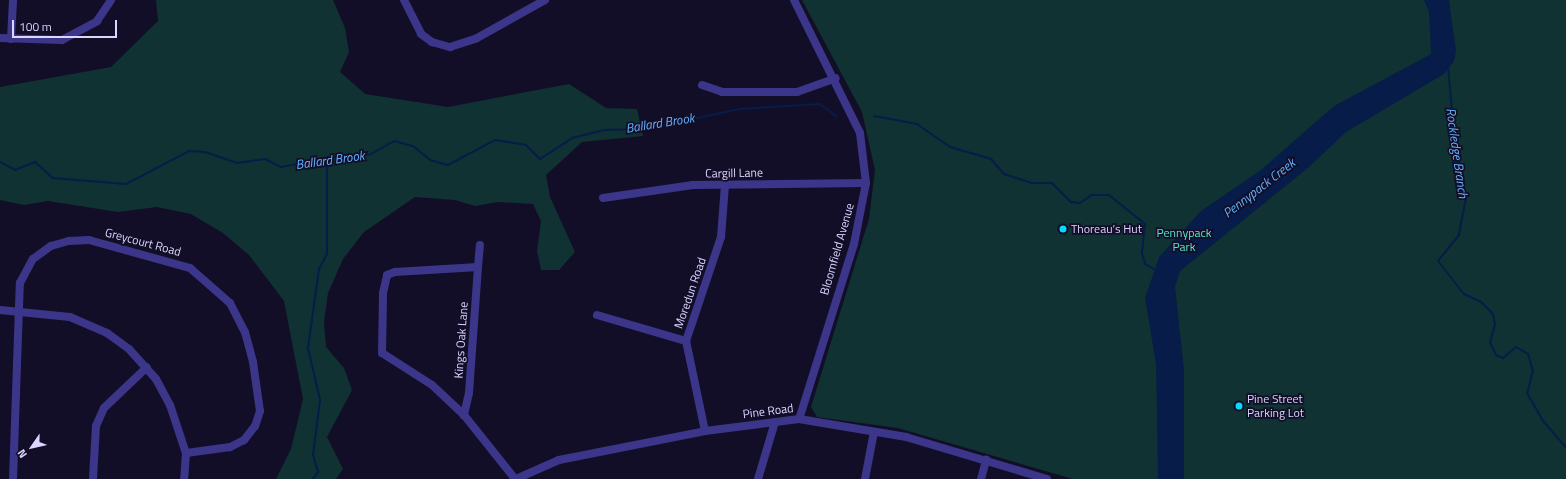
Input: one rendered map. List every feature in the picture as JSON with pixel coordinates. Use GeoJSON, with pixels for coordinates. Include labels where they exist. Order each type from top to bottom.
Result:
{"type":"FeatureCollection","features":[{"type":"Feature","properties":{"kind":"street"},"geometry":{"type":"LineString","coordinates":[[11,39],[13,0]]}},
{"type":"Feature","properties":{"kind":"street"},"geometry":{"type":"LineString","coordinates":[[0,38],[62,40],[80,33],[97,21],[111,0]]}},
{"type":"Feature","properties":{"kind":"street"},"geometry":{"type":"LineString","coordinates":[[404,0],[421,34],[444,47],[477,38],[534,3],[545,0]]}},
{"type":"Feature","properties":{"kind":"street","name":"Bloomfield Avenue"},"geometry":{"type":"LineString","coordinates":[[794,0],[836,78],[860,133],[866,183],[854,244],[798,419]]}},
{"type":"Feature","properties":{"kind":"street"},"geometry":{"type":"LineString","coordinates":[[702,85],[722,92],[797,92],[836,78]]}},
{"type":"Feature","properties":{"kind":"street","name":"Cargill Lane"},"geometry":{"type":"LineString","coordinates":[[602,198],[725,185],[866,183]]}},
{"type":"Feature","properties":{"kind":"street","name":"Moredun Road"},"geometry":{"type":"LineString","coordinates":[[705,431],[686,341],[721,237],[725,185]]}},
{"type":"Feature","properties":{"kind":"street","name":"Greycourt Road"},"geometry":{"type":"LineString","coordinates":[[13,479],[20,283],[33,259],[51,246],[69,241],[89,240],[172,261],[190,268],[212,285],[230,303],[245,332],[260,411],[255,426],[244,440],[216,451],[186,453]]}},
{"type":"Feature","properties":{"kind":"street","name":"Kings Oak Lane"},"geometry":{"type":"LineString","coordinates":[[464,415],[480,245]]}},
{"type":"Feature","properties":{"kind":"street"},"geometry":{"type":"LineString","coordinates":[[478,267],[395,272],[387,276],[383,293],[382,353],[421,377],[464,415],[516,479]]}},
{"type":"Feature","properties":{"kind":"street"},"geometry":{"type":"LineString","coordinates":[[0,310],[53,313],[89,324],[118,341],[147,367],[170,405],[186,453],[184,479]]}},
{"type":"Feature","properties":{"kind":"street"},"geometry":{"type":"LineString","coordinates":[[596,315],[686,341]]}},
{"type":"Feature","properties":{"kind":"street"},"geometry":{"type":"LineString","coordinates":[[93,479],[96,426],[104,408],[147,367]]}},
{"type":"Feature","properties":{"kind":"street","name":"Pine Road"},"geometry":{"type":"LineString","coordinates":[[516,479],[559,460],[705,431],[798,419],[874,432],[986,460],[1047,479]]}},
{"type":"Feature","properties":{"kind":"street"},"geometry":{"type":"LineString","coordinates":[[758,479],[775,422]]}},
{"type":"Feature","properties":{"kind":"street"},"geometry":{"type":"LineString","coordinates":[[866,479],[874,432]]}},
{"type":"Feature","properties":{"kind":"street"},"geometry":{"type":"LineString","coordinates":[[981,479],[986,460]]}},
{"type":"Feature","properties":{"kind":"green space"},"geometry":{"type":"Polygon","coordinates":[[[156,0],[333,0],[345,28],[349,52],[340,72],[365,94],[448,107],[569,84],[606,108],[637,109],[643,136],[582,142],[546,175],[550,197],[575,252],[559,270],[541,270],[537,251],[541,221],[533,204],[498,202],[475,206],[455,200],[415,197],[364,232],[343,259],[328,293],[324,322],[326,347],[344,368],[352,390],[327,437],[343,469],[336,479],[276,479],[291,449],[303,399],[284,301],[249,255],[223,233],[191,214],[157,207],[118,212],[48,201],[24,205],[0,200],[0,87],[111,67],[158,21],[156,0]]]}},
{"type":"Feature","properties":{"kind":"green space","name":"Pennypack Park"},"geometry":{"type":"Polygon","coordinates":[[[802,0],[1566,0],[1566,479],[1073,479],[898,428],[817,417],[811,407],[869,219],[875,170],[862,112],[802,0]]]}},
{"type":"Feature","properties":{"kind":"water","name":"Pennypack Creek"},"geometry":{"type":"Polygon","coordinates":[[[1424,0],[1449,0],[1456,51],[1454,61],[1444,74],[1346,132],[1308,168],[1180,271],[1175,287],[1184,369],[1184,479],[1158,479],[1156,364],[1145,298],[1159,257],[1201,211],[1261,170],[1334,106],[1431,54],[1429,12],[1424,0]]]}},
{"type":"Feature","properties":{"kind":"waterway","name":"Rockledge Branch"},"geometry":{"type":"LineString","coordinates":[[1448,66],[1455,143],[1466,198],[1459,235],[1438,261],[1464,294],[1481,302],[1493,314],[1495,325],[1490,342],[1496,355],[1503,358],[1516,347],[1528,354],[1533,371],[1527,393],[1544,422],[1566,447]]}},
{"type":"Feature","properties":{"kind":"waterway","name":"Ballard Brook"},"geometry":{"type":"LineString","coordinates":[[0,162],[15,170],[35,162],[53,178],[126,184],[189,151],[205,152],[237,163],[265,159],[281,167],[345,155],[369,155],[394,141],[413,146],[430,160],[448,165],[495,140],[526,145],[540,159],[572,138],[604,130],[644,129],[740,109],[820,104],[837,117]]}},
{"type":"Feature","properties":{"kind":"waterway","name":"Ballard Brook"},"geometry":{"type":"LineString","coordinates":[[874,116],[917,124],[950,147],[991,159],[1004,174],[1031,183],[1052,183],[1071,202],[1080,203],[1092,195],[1109,195],[1145,224],[1142,253],[1145,264],[1156,270]]}},
{"type":"Feature","properties":{"kind":"waterway"},"geometry":{"type":"LineString","coordinates":[[313,479],[318,472],[313,455],[320,400],[308,348],[319,269],[327,254],[327,159]]}},
{"type":"Feature","properties":{"kind":"place","name":"Thoreau’s Hut"},"geometry":{"type":"Point","coordinates":[1063,229]}},
{"type":"Feature","properties":{"kind":"place","name":"Pine Street Parking Lot"},"geometry":{"type":"Point","coordinates":[1239,406]}}]}
